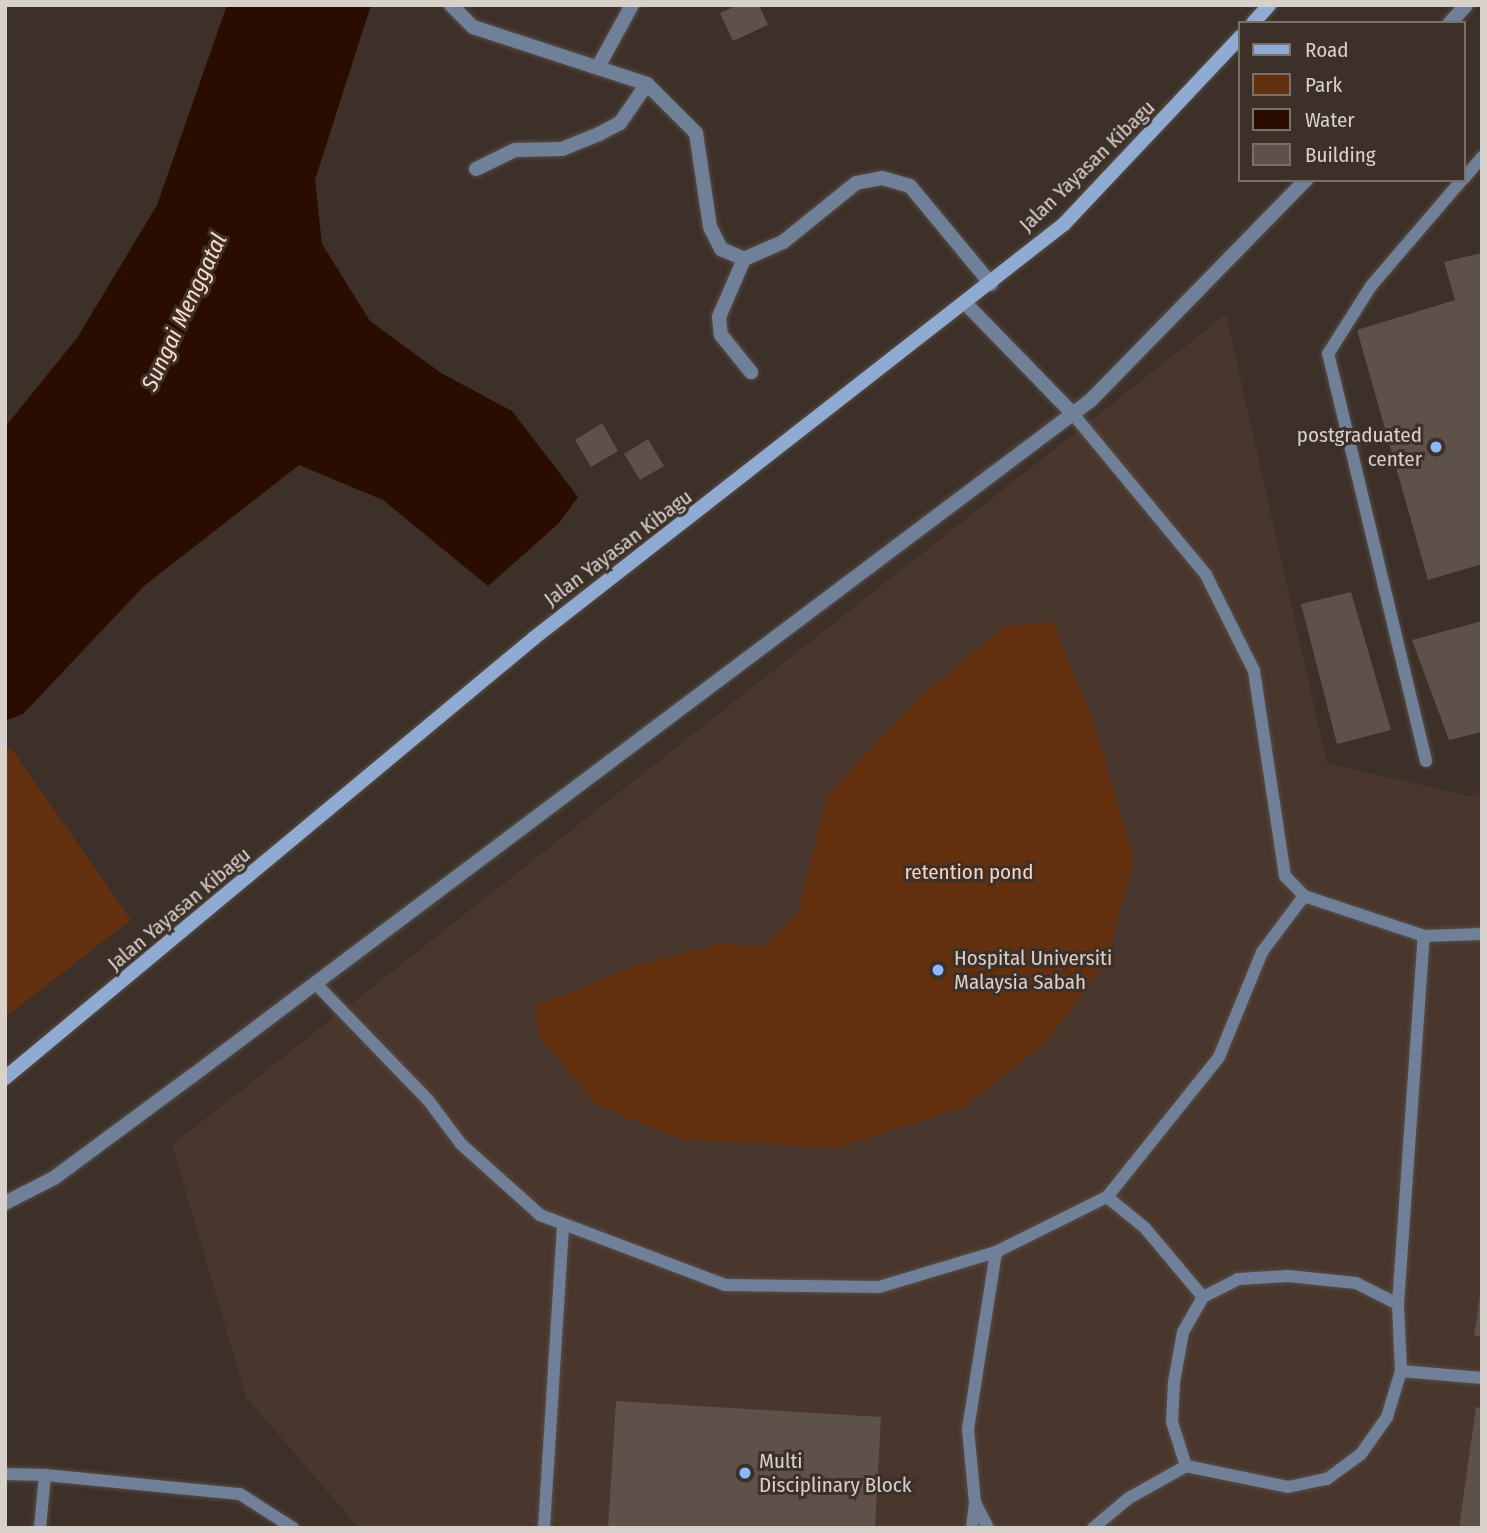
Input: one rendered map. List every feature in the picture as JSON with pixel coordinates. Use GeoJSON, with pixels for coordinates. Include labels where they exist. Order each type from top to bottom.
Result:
{"type":"FeatureCollection","features":[{"type":"Feature","properties":{"kind":"street"},"geometry":{"type":"LineString","coordinates":[[451,5],[473,27],[647,84],[696,133],[710,227],[721,249],[744,259]]}},
{"type":"Feature","properties":{"kind":"street"},"geometry":{"type":"LineString","coordinates":[[598,67],[632,5]]}},
{"type":"Feature","properties":{"kind":"street"},"geometry":{"type":"LineString","coordinates":[[1255,21],[1269,5]]}},
{"type":"Feature","properties":{"kind":"street"},"geometry":{"type":"LineString","coordinates":[[1452,21],[1466,5]]}},
{"type":"Feature","properties":{"kind":"street","name":"Jalan Yayasan Kibagu"},"geometry":{"type":"LineString","coordinates":[[5,1078],[534,638],[967,305],[1132,158],[1238,39]]}},
{"type":"Feature","properties":{"kind":"street"},"geometry":{"type":"LineString","coordinates":[[476,169],[515,150],[562,149],[599,134],[620,122],[647,84]]}},
{"type":"Feature","properties":{"kind":"street"},"geometry":{"type":"LineString","coordinates":[[751,372],[721,335],[719,317],[744,259],[783,242],[856,183],[882,178],[910,186],[991,284]]}},
{"type":"Feature","properties":{"kind":"street"},"geometry":{"type":"LineString","coordinates":[[5,1203],[54,1178],[1073,414],[1126,370],[1304,182]]}},
{"type":"Feature","properties":{"kind":"street"},"geometry":{"type":"LineString","coordinates":[[967,305],[1073,414]]}},
{"type":"Feature","properties":{"kind":"lane"},"geometry":{"type":"LineString","coordinates":[[1466,176],[1482,158]]}},
{"type":"Feature","properties":{"kind":"lane"},"geometry":{"type":"LineString","coordinates":[[1426,761],[1327,367],[1344,321],[1460,182]]}},
{"type":"Feature","properties":{"kind":"lane"},"geometry":{"type":"LineString","coordinates":[[1073,414],[1206,575],[1254,671],[1285,876],[1304,896],[1424,936],[1482,934]]}},
{"type":"Feature","properties":{"kind":"lane"},"geometry":{"type":"LineString","coordinates":[[316,982],[506,1188],[563,1225],[725,1285],[879,1287],[996,1252],[1107,1197],[1219,1057],[1262,952],[1304,896]]}},
{"type":"Feature","properties":{"kind":"lane"},"geometry":{"type":"LineString","coordinates":[[1093,1528],[1129,1498],[1186,1466],[1288,1487],[1327,1479],[1361,1454],[1387,1417],[1401,1371],[1398,1304],[1424,936]]}},
{"type":"Feature","properties":{"kind":"lane"},"geometry":{"type":"LineString","coordinates":[[1107,1197],[1144,1228],[1203,1297]]}},
{"type":"Feature","properties":{"kind":"lane"},"geometry":{"type":"LineString","coordinates":[[544,1528],[563,1225]]}},
{"type":"Feature","properties":{"kind":"lane"},"geometry":{"type":"LineString","coordinates":[[972,1528],[975,1503],[968,1429],[996,1252]]}},
{"type":"Feature","properties":{"kind":"lane"},"geometry":{"type":"LineString","coordinates":[[1186,1466],[1172,1422],[1174,1382],[1183,1332],[1203,1297],[1238,1279],[1287,1276],[1356,1283],[1398,1304]]}},
{"type":"Feature","properties":{"kind":"lane"},"geometry":{"type":"LineString","coordinates":[[1401,1371],[1482,1378]]}},
{"type":"Feature","properties":{"kind":"lane"},"geometry":{"type":"LineString","coordinates":[[5,1474],[45,1475],[240,1494],[293,1528]]}},
{"type":"Feature","properties":{"kind":"lane"},"geometry":{"type":"LineString","coordinates":[[40,1528],[45,1475]]}},
{"type":"Feature","properties":{"kind":"lane"},"geometry":{"type":"LineString","coordinates":[[975,1503],[988,1528]]}},
{"type":"Feature","properties":{"kind":"shaded area","name":"Hospital Universiti Malaysia Sabah"},"geometry":{"type":"Polygon","coordinates":[[[1226,314],[1327,763],[1469,796],[1482,791],[1482,1528],[359,1528],[246,1397],[172,1145],[1226,314]]]}},
{"type":"Feature","properties":{"kind":"green space","name":"retention pond"},"geometry":{"type":"Polygon","coordinates":[[[1052,622],[1091,714],[1134,859],[1107,960],[1047,1041],[964,1107],[835,1148],[679,1139],[597,1105],[538,1035],[535,1006],[636,966],[717,944],[764,946],[798,913],[827,795],[919,698],[1005,626],[1052,622]]]}},
{"type":"Feature","properties":{"kind":"green space"},"geometry":{"type":"Polygon","coordinates":[[[11,748],[131,920],[5,1017],[5,749],[11,748]]]}},
{"type":"Feature","properties":{"kind":"water","name":"Sungai Menggatal"},"geometry":{"type":"Polygon","coordinates":[[[227,5],[371,5],[315,180],[322,244],[370,321],[441,373],[512,411],[578,497],[559,523],[488,586],[383,500],[299,465],[144,586],[23,714],[5,721],[5,427],[77,338],[157,205],[227,5]]]}},
{"type":"Feature","properties":{"kind":"building"},"geometry":{"type":"Polygon","coordinates":[[[738,5],[759,5],[768,25],[733,41],[720,13],[738,5]]]}},
{"type":"Feature","properties":{"kind":"building","name":"postgraduated center"},"geometry":{"type":"Polygon","coordinates":[[[1482,253],[1482,564],[1428,580],[1357,330],[1455,300],[1444,262],[1482,253]]]}},
{"type":"Feature","properties":{"kind":"building"},"geometry":{"type":"Polygon","coordinates":[[[602,423],[618,451],[591,467],[575,440],[602,423]]]}},
{"type":"Feature","properties":{"kind":"building"},"geometry":{"type":"Polygon","coordinates":[[[648,439],[664,466],[640,480],[624,454],[648,439]]]}},
{"type":"Feature","properties":{"kind":"building"},"geometry":{"type":"Polygon","coordinates":[[[1351,592],[1391,730],[1337,744],[1301,604],[1351,592]]]}},
{"type":"Feature","properties":{"kind":"building"},"geometry":{"type":"Polygon","coordinates":[[[1482,621],[1482,732],[1449,740],[1412,640],[1482,621]]]}},
{"type":"Feature","properties":{"kind":"building"},"geometry":{"type":"Polygon","coordinates":[[[1482,1281],[1482,1337],[1474,1336],[1482,1281]]]}},
{"type":"Feature","properties":{"kind":"building","name":"Multi Disciplinary Block"},"geometry":{"type":"Polygon","coordinates":[[[616,1401],[881,1417],[875,1528],[608,1528],[616,1401]]]}},
{"type":"Feature","properties":{"kind":"building"},"geometry":{"type":"Polygon","coordinates":[[[1476,1407],[1482,1408],[1482,1528],[1459,1528],[1476,1407]]]}},
{"type":"Feature","properties":{"kind":"place","name":"postgraduated center"},"geometry":{"type":"Point","coordinates":[1436,447]}},
{"type":"Feature","properties":{"kind":"place","name":"Hospital Universiti Malaysia Sabah"},"geometry":{"type":"Point","coordinates":[938,970]}},
{"type":"Feature","properties":{"kind":"place","name":"Multi Disciplinary Block"},"geometry":{"type":"Point","coordinates":[745,1473]}}]}
